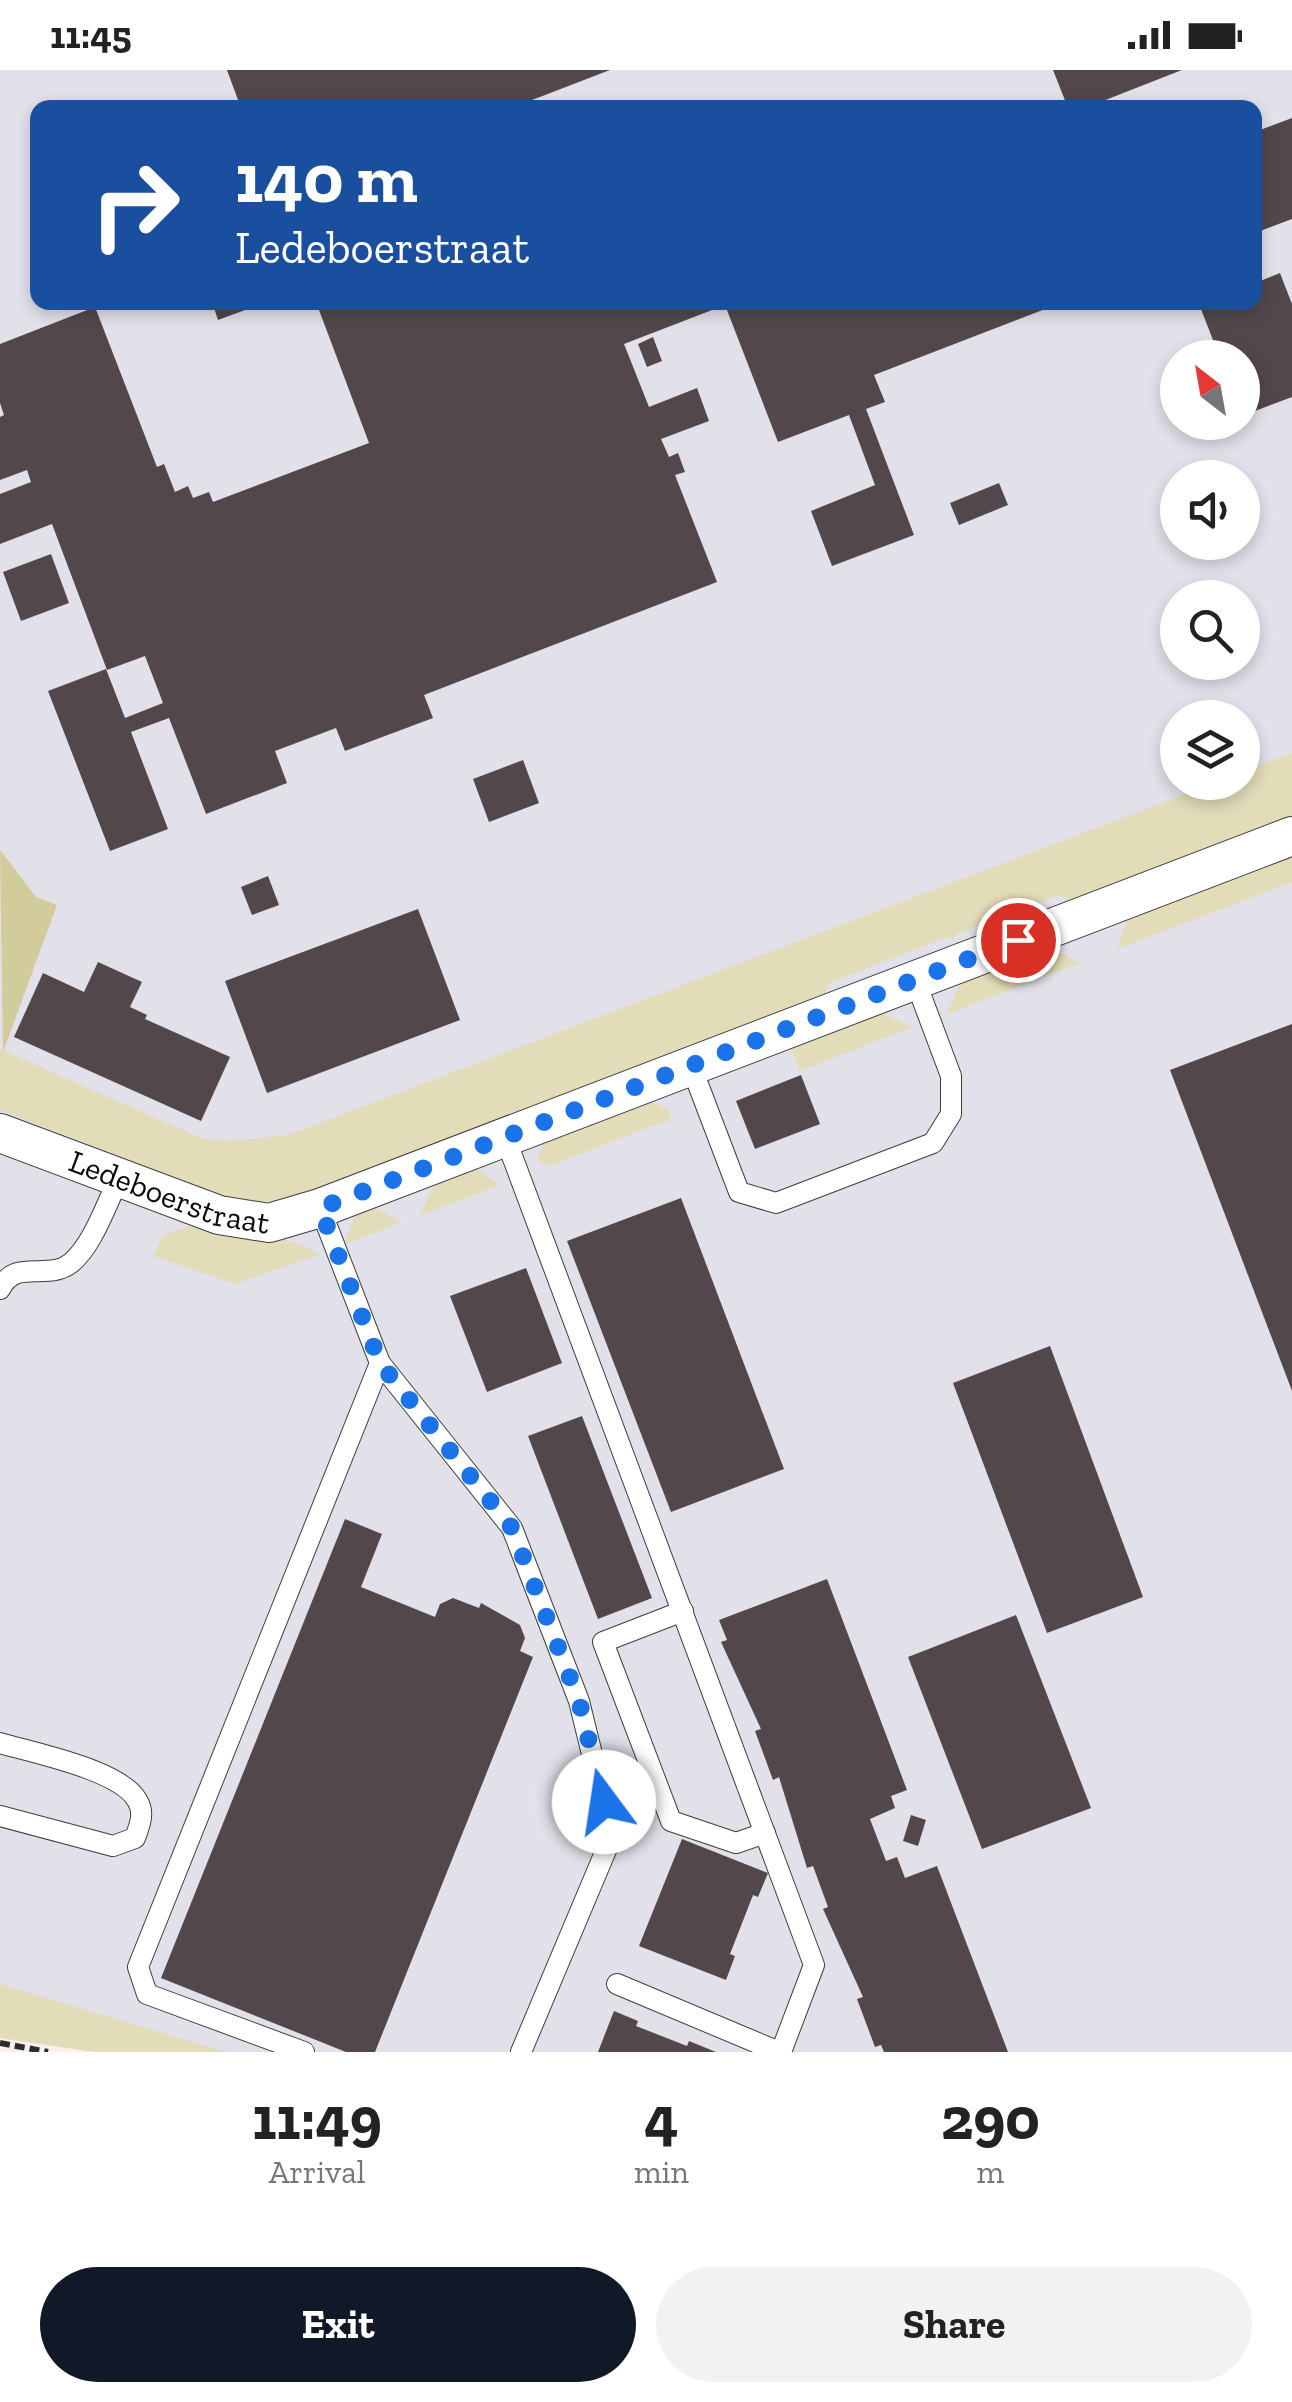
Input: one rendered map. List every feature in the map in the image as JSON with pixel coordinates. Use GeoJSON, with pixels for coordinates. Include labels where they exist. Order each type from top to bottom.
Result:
{"type":"FeatureCollection","features":[{"type":"Feature","properties":{"kind":"street","name":"Ledeboerstraat"},"geometry":{"type":"LineString","coordinates":[[0,1133],[218,1215],[269,1222],[320,1208],[1292,836]]}},
{"type":"Feature","properties":{"kind":"lane"},"geometry":{"type":"LineString","coordinates":[[690,1066],[738,1192],[776,1203],[933,1143],[950,1114],[951,1076],[915,980]]}},
{"type":"Feature","properties":{"kind":"lane"},"geometry":{"type":"LineString","coordinates":[[505,1137],[814,1965],[780,2052],[617,1984]]}},
{"type":"Feature","properties":{"kind":"lane"},"geometry":{"type":"LineString","coordinates":[[0,1289],[5,1278],[20,1270],[52,1271],[68,1266],[80,1252],[119,1178]]}},
{"type":"Feature","properties":{"kind":"lane"},"geometry":{"type":"LineString","coordinates":[[320,1208],[380,1363],[512,1528],[579,1701],[612,1836],[521,2052]]}},
{"type":"Feature","properties":{"kind":"lane"},"geometry":{"type":"LineString","coordinates":[[304,2052],[147,1994],[138,1967],[380,1363]]}},
{"type":"Feature","properties":{"kind":"lane"},"geometry":{"type":"LineString","coordinates":[[683,1612],[604,1642],[671,1821],[736,1843],[765,1832]]}},
{"type":"Feature","properties":{"kind":"lane"},"geometry":{"type":"LineString","coordinates":[[0,1742],[120,1781],[139,1801],[142,1818],[135,1838],[113,1846],[0,1816]]}},
{"type":"Feature","properties":{"kind":"path"},"geometry":{"type":"LineString","coordinates":[[0,2043],[48,2052]]}},
{"type":"Feature","properties":{"kind":"shaded area"},"geometry":{"type":"Polygon","coordinates":[[[0,70],[1292,70],[1292,2052],[142,2052],[0,2019],[0,70]]]}},
{"type":"Feature","properties":{"kind":"shaded area"},"geometry":{"type":"Polygon","coordinates":[[[1292,753],[1292,815],[1072,900],[1059,895],[957,934],[953,939],[947,937],[831,982],[825,994],[287,1201],[234,1201],[0,1110],[0,1049],[201,1138],[230,1141],[288,1135],[1170,800],[1260,800],[1260,765],[1292,753]]]}},
{"type":"Feature","properties":{"kind":"shaded area"},"geometry":{"type":"Polygon","coordinates":[[[0,850],[36,897],[57,905],[3,1052],[0,850]]]}},
{"type":"Feature","properties":{"kind":"shaded area"},"geometry":{"type":"Polygon","coordinates":[[[1292,853],[1292,882],[1117,949],[1129,915],[1292,853]]]}},
{"type":"Feature","properties":{"kind":"shaded area"},"geometry":{"type":"Polygon","coordinates":[[[1049,946],[1080,963],[947,1014],[962,979],[1049,946]]]}},
{"type":"Feature","properties":{"kind":"shaded area"},"geometry":{"type":"Polygon","coordinates":[[[879,1012],[912,1027],[800,1071],[790,1045],[879,1012]]]}},
{"type":"Feature","properties":{"kind":"shaded area"},"geometry":{"type":"Polygon","coordinates":[[[647,1100],[667,1109],[674,1125],[667,1120],[549,1166],[537,1161],[544,1141],[647,1100]]]}},
{"type":"Feature","properties":{"kind":"shaded area"},"geometry":{"type":"Polygon","coordinates":[[[475,1168],[500,1185],[419,1216],[437,1181],[475,1168]]]}},
{"type":"Feature","properties":{"kind":"shaded area"},"geometry":{"type":"Polygon","coordinates":[[[373,1207],[402,1222],[343,1245],[357,1212],[373,1207]]]}},
{"type":"Feature","properties":{"kind":"shaded area"},"geometry":{"type":"Polygon","coordinates":[[[190,1226],[240,1237],[282,1238],[321,1254],[235,1284],[153,1256],[163,1236],[190,1226]]]}},
{"type":"Feature","properties":{"kind":"shaded area"},"geometry":{"type":"Polygon","coordinates":[[[0,1984],[226,2052],[94,2052],[0,2038],[0,1984]]]}},
{"type":"Feature","properties":{"kind":"building"},"geometry":{"type":"Polygon","coordinates":[[[227,70],[610,70],[532,100],[238,100],[227,70]]]}},
{"type":"Feature","properties":{"kind":"building"},"geometry":{"type":"Polygon","coordinates":[[[1053,70],[1182,70],[1105,100],[1065,100],[1053,70]]]}},
{"type":"Feature","properties":{"kind":"building"},"geometry":{"type":"Polygon","coordinates":[[[1292,118],[1292,219],[1262,230],[1262,129],[1292,118]]]}},
{"type":"Feature","properties":{"kind":"building"},"geometry":{"type":"Polygon","coordinates":[[[1280,273],[1292,304],[1292,397],[1260,409],[1260,340],[1213,340],[1201,310],[1262,310],[1262,280],[1280,273]]]}},
{"type":"Feature","properties":{"kind":"building"},"geometry":{"type":"Polygon","coordinates":[[[96,310],[157,467],[164,464],[175,492],[188,486],[193,498],[209,492],[213,502],[369,443],[319,310],[712,310],[624,344],[649,407],[697,388],[709,421],[661,439],[669,457],[678,453],[685,472],[675,475],[717,582],[424,695],[433,718],[345,751],[336,728],[275,751],[287,783],[206,814],[169,718],[131,732],[168,829],[110,851],[48,691],[106,669],[125,718],[163,703],[145,656],[107,670],[52,524],[0,544],[0,494],[31,482],[27,470],[0,480],[0,417],[4,415],[0,403],[0,344],[96,310]]]}},
{"type":"Feature","properties":{"kind":"building"},"geometry":{"type":"Polygon","coordinates":[[[215,310],[245,310],[218,320],[215,310]]]}},
{"type":"Feature","properties":{"kind":"building"},"geometry":{"type":"Polygon","coordinates":[[[727,310],[1043,310],[874,375],[885,402],[866,409],[914,535],[832,566],[811,511],[875,485],[849,415],[778,442],[727,310]]]}},
{"type":"Feature","properties":{"kind":"building"},"geometry":{"type":"Polygon","coordinates":[[[653,337],[662,361],[647,367],[638,344],[653,337]]]}},
{"type":"Feature","properties":{"kind":"building"},"geometry":{"type":"Polygon","coordinates":[[[999,483],[1008,505],[959,525],[950,503],[999,483]]]}},
{"type":"Feature","properties":{"kind":"building"},"geometry":{"type":"Polygon","coordinates":[[[51,554],[69,603],[21,621],[3,572],[51,554]]]}},
{"type":"Feature","properties":{"kind":"building"},"geometry":{"type":"Polygon","coordinates":[[[523,760],[539,803],[489,822],[473,779],[523,760]]]}},
{"type":"Feature","properties":{"kind":"building"},"geometry":{"type":"Polygon","coordinates":[[[268,876],[279,905],[252,915],[241,887],[268,876]]]}},
{"type":"Feature","properties":{"kind":"building"},"geometry":{"type":"Polygon","coordinates":[[[418,909],[460,1020],[267,1093],[225,981],[418,909]]]}},
{"type":"Feature","properties":{"kind":"building"},"geometry":{"type":"Polygon","coordinates":[[[98,962],[142,982],[130,1007],[147,1015],[145,1019],[230,1057],[201,1121],[14,1037],[43,973],[84,992],[98,962]]]}},
{"type":"Feature","properties":{"kind":"building"},"geometry":{"type":"Polygon","coordinates":[[[1292,1024],[1292,1391],[1170,1070],[1292,1024]]]}},
{"type":"Feature","properties":{"kind":"building"},"geometry":{"type":"Polygon","coordinates":[[[801,1075],[820,1124],[755,1149],[736,1101],[801,1075]]]}},
{"type":"Feature","properties":{"kind":"building"},"geometry":{"type":"Polygon","coordinates":[[[681,1198],[784,1469],[671,1512],[567,1241],[681,1198]]]}},
{"type":"Feature","properties":{"kind":"building"},"geometry":{"type":"Polygon","coordinates":[[[526,1268],[562,1363],[487,1392],[450,1296],[526,1268]]]}},
{"type":"Feature","properties":{"kind":"building"},"geometry":{"type":"Polygon","coordinates":[[[1050,1346],[1143,1597],[1047,1633],[953,1383],[1050,1346]]]}},
{"type":"Feature","properties":{"kind":"building"},"geometry":{"type":"Polygon","coordinates":[[[582,1416],[652,1598],[598,1619],[528,1436],[582,1416]]]}},
{"type":"Feature","properties":{"kind":"building"},"geometry":{"type":"Polygon","coordinates":[[[345,1519],[382,1534],[361,1587],[435,1617],[440,1604],[453,1598],[479,1608],[481,1603],[520,1625],[525,1638],[520,1651],[533,1657],[375,2052],[346,2052],[161,1978],[345,1519]]]}},
{"type":"Feature","properties":{"kind":"building"},"geometry":{"type":"Polygon","coordinates":[[[827,1579],[907,1790],[891,1796],[895,1808],[870,1819],[886,1861],[897,1857],[905,1878],[937,1866],[1008,2052],[884,2052],[881,2045],[875,2047],[857,1999],[863,1997],[823,1909],[828,1907],[813,1866],[807,1868],[779,1777],[773,1780],[755,1731],[761,1729],[721,1642],[727,1640],[719,1620],[827,1579]]]}},
{"type":"Feature","properties":{"kind":"building"},"geometry":{"type":"Polygon","coordinates":[[[1016,1615],[1091,1808],[982,1849],[908,1657],[1016,1615]]]}},
{"type":"Feature","properties":{"kind":"building"},"geometry":{"type":"Polygon","coordinates":[[[911,1815],[926,1820],[918,1846],[903,1841],[911,1815]]]}},
{"type":"Feature","properties":{"kind":"building"},"geometry":{"type":"Polygon","coordinates":[[[682,1839],[768,1873],[758,1897],[753,1895],[730,1954],[735,1956],[726,1980],[639,1946],[682,1839]]]}},
{"type":"Feature","properties":{"kind":"building"},"geometry":{"type":"Polygon","coordinates":[[[614,2011],[638,2021],[636,2026],[687,2046],[689,2041],[716,2052],[598,2052],[614,2011]]]}},
{"type":"Feature","properties":{"kind":"route"},"geometry":{"type":"LineString","coordinates":[[604,1802],[579,1701],[512,1528],[380,1363],[320,1208],[1018,940]]}}]}
